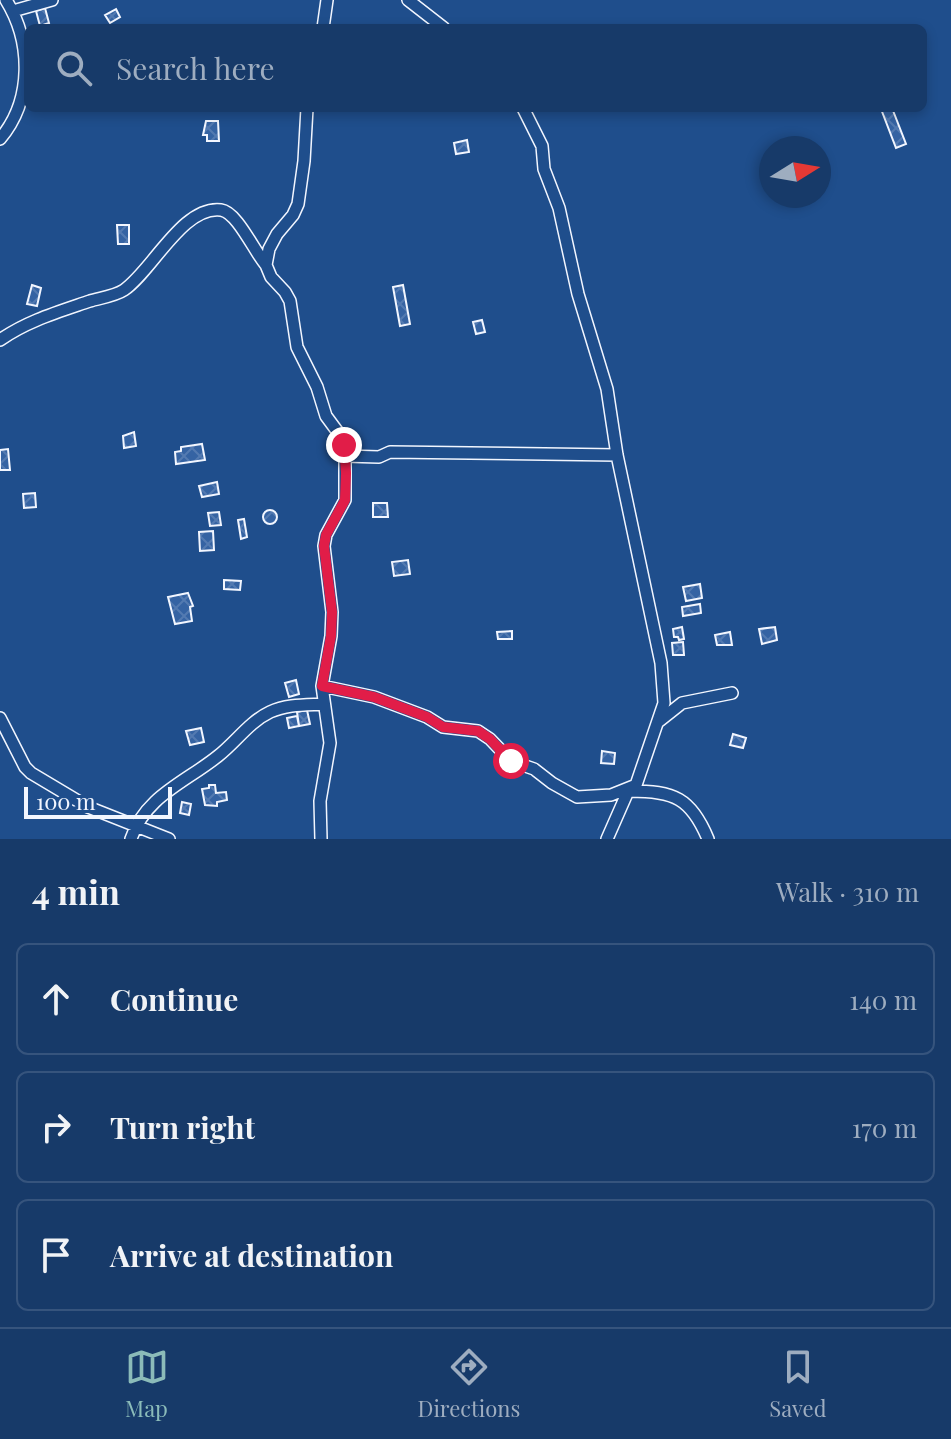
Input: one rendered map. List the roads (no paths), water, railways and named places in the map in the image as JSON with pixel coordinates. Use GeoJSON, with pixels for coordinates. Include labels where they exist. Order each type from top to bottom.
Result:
{"type":"FeatureCollection","features":[{"type":"Feature","properties":{"kind":"street"},"geometry":{"type":"LineString","coordinates":[[6,0],[13,11],[24,52]]}},
{"type":"Feature","properties":{"kind":"street"},"geometry":{"type":"LineString","coordinates":[[13,11],[52,0]]}},
{"type":"Feature","properties":{"kind":"street"},"geometry":{"type":"LineString","coordinates":[[324,24],[327,0]]}},
{"type":"Feature","properties":{"kind":"street"},"geometry":{"type":"LineString","coordinates":[[408,0],[440,24]]}},
{"type":"Feature","properties":{"kind":"street"},"geometry":{"type":"LineString","coordinates":[[424,0],[431,16]]}},
{"type":"Feature","properties":{"kind":"street"},"geometry":{"type":"LineString","coordinates":[[0,139],[12,121],[24,89]]}},
{"type":"Feature","properties":{"kind":"street"},"geometry":{"type":"LineString","coordinates":[[266,265],[269,249],[298,204],[307,112]]}},
{"type":"Feature","properties":{"kind":"street"},"geometry":{"type":"LineString","coordinates":[[525,112],[542,146],[544,169],[559,208],[578,294],[607,389],[617,455],[661,663],[664,703],[658,723],[636,785],[630,790],[607,839]]}},
{"type":"Feature","properties":{"kind":"street"},"geometry":{"type":"LineString","coordinates":[[0,340],[28,323],[125,290],[186,224],[210,210],[226,211],[234,217],[271,277],[285,292],[290,301],[297,347],[317,387],[326,416],[340,435],[345,456],[345,500],[326,535],[324,546],[332,612],[322,686],[330,743],[320,801],[321,839]]}},
{"type":"Feature","properties":{"kind":"street"},"geometry":{"type":"LineString","coordinates":[[345,456],[379,457],[390,452],[617,455]]}},
{"type":"Feature","properties":{"kind":"street"},"geometry":{"type":"LineString","coordinates":[[322,686],[374,697],[427,717],[443,727],[478,731],[511,761],[534,769],[577,797],[611,795],[630,790],[652,791],[688,804],[700,819],[708,839]]}},
{"type":"Feature","properties":{"kind":"street"},"geometry":{"type":"LineString","coordinates":[[658,723],[682,703],[732,693]]}},
{"type":"Feature","properties":{"kind":"street"},"geometry":{"type":"LineString","coordinates":[[131,839],[143,813],[156,800],[217,757],[254,722],[269,712],[291,705],[324,704]]}},
{"type":"Feature","properties":{"kind":"street"},"geometry":{"type":"LineString","coordinates":[[0,718],[31,773],[88,807],[169,839]]}}]}
